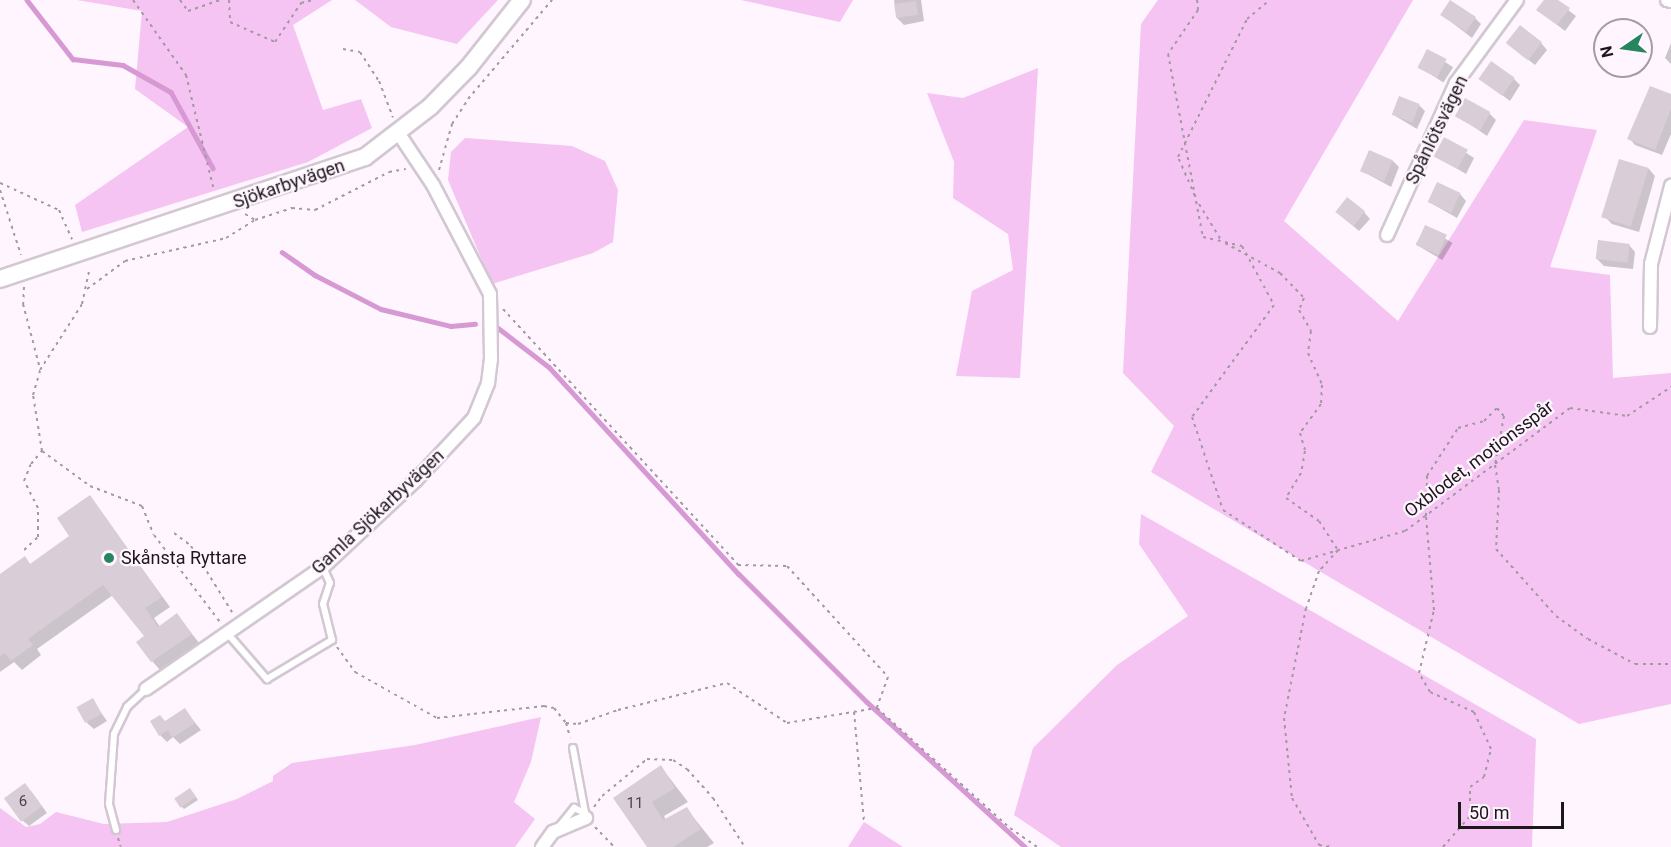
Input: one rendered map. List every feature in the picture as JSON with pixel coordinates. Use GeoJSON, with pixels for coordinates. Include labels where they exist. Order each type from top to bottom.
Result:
{"type":"FeatureCollection","features":[{"type":"Feature","properties":{"kind":"street","name":"Sjökarbyvägen"},"geometry":{"type":"LineString","coordinates":[[0,279],[230,205],[365,157],[399,134],[469,67],[522,0]]}},
{"type":"Feature","properties":{"kind":"street","name":"Spånlötsvägen"},"geometry":{"type":"LineString","coordinates":[[1387,235],[1456,83],[1517,0]]}},
{"type":"Feature","properties":{"kind":"street","name":"Gamla Sjökarbyvägen"},"geometry":{"type":"LineString","coordinates":[[146,688],[241,626],[323,567],[416,480],[474,418],[488,382],[491,359],[490,294],[433,185],[399,134]]}},
{"type":"Feature","properties":{"kind":"street"},"geometry":{"type":"LineString","coordinates":[[1650,327],[1651,264],[1671,186]]}},
{"type":"Feature","properties":{"kind":"street"},"geometry":{"type":"LineString","coordinates":[[542,847],[557,831],[585,817]]}},
{"type":"Feature","properties":{"kind":"lane"},"geometry":{"type":"LineString","coordinates":[[228,634],[267,679],[332,640],[322,604],[330,583],[323,567]]}},
{"type":"Feature","properties":{"kind":"lane","name":"Gamla Sjökarbyvägen"},"geometry":{"type":"LineString","coordinates":[[116,830],[109,804],[114,734],[127,707],[146,688]]}},
{"type":"Feature","properties":{"kind":"lane"},"geometry":{"type":"LineString","coordinates":[[573,748],[585,817]]}},
{"type":"Feature","properties":{"kind":"path"},"geometry":{"type":"LineString","coordinates":[[133,0],[186,75],[214,192],[255,220]]}},
{"type":"Feature","properties":{"kind":"path"},"geometry":{"type":"LineString","coordinates":[[180,0],[188,11],[220,0]]}},
{"type":"Feature","properties":{"kind":"path"},"geometry":{"type":"LineString","coordinates":[[229,0],[230,22],[274,42],[301,3],[313,0]]}},
{"type":"Feature","properties":{"kind":"path"},"geometry":{"type":"LineString","coordinates":[[433,185],[452,124],[468,99],[552,0]]}},
{"type":"Feature","properties":{"kind":"path"},"geometry":{"type":"LineString","coordinates":[[1197,0],[1198,10],[1168,54],[1203,237],[1242,246],[1247,255],[1280,273],[1304,298],[1299,310],[1311,331],[1308,353],[1322,385],[1321,404],[1300,433],[1305,451],[1301,473],[1286,498],[1319,521],[1338,550],[1319,571],[1306,608],[1284,718],[1292,798],[1319,845],[1334,847]]}},
{"type":"Feature","properties":{"kind":"path"},"geometry":{"type":"LineString","coordinates":[[1222,241],[1197,201],[1178,157],[1247,19],[1265,8],[1270,0]]}},
{"type":"Feature","properties":{"kind":"path"},"geometry":{"type":"LineString","coordinates":[[343,49],[360,52],[378,81],[399,134]]}},
{"type":"Feature","properties":{"kind":"path"},"geometry":{"type":"LineString","coordinates":[[228,634],[154,535],[142,506],[90,486],[42,451],[33,395],[40,370],[87,289],[125,261],[226,238],[255,220],[292,208],[315,210],[389,172],[418,165]]}},
{"type":"Feature","properties":{"kind":"path"},"geometry":{"type":"LineString","coordinates":[[0,183],[59,210],[75,244]]}},
{"type":"Feature","properties":{"kind":"path"},"geometry":{"type":"LineString","coordinates":[[0,190],[26,270],[23,304],[40,370]]}},
{"type":"Feature","properties":{"kind":"path","name":"Oxblodet, motionsspår"},"geometry":{"type":"LineString","coordinates":[[1247,255],[1274,305],[1192,417],[1223,510],[1301,561],[1406,531],[1570,408],[1627,416],[1671,387]]}},
{"type":"Feature","properties":{"kind":"path"},"geometry":{"type":"LineString","coordinates":[[87,289],[89,271]]}},
{"type":"Feature","properties":{"kind":"path"},"geometry":{"type":"LineString","coordinates":[[490,294],[738,565],[787,566],[888,677],[877,708]]}},
{"type":"Feature","properties":{"kind":"path"},"geometry":{"type":"LineString","coordinates":[[1443,847],[1470,816],[1470,787],[1484,777],[1491,749],[1474,712],[1430,692],[1419,673],[1434,610],[1426,516],[1427,476],[1440,452],[1458,429],[1484,421],[1497,408],[1504,416],[1495,465],[1499,490],[1496,549],[1556,616],[1588,639],[1635,663],[1671,664]]}},
{"type":"Feature","properties":{"kind":"path"},"geometry":{"type":"LineString","coordinates":[[24,550],[38,537],[38,508],[24,481],[31,464],[42,451]]}},
{"type":"Feature","properties":{"kind":"path"},"geometry":{"type":"LineString","coordinates":[[174,533],[191,546],[241,626]]}},
{"type":"Feature","properties":{"kind":"path"},"geometry":{"type":"LineString","coordinates":[[332,640],[355,672],[437,718],[544,706],[555,708],[566,723],[573,748]]}},
{"type":"Feature","properties":{"kind":"path"},"geometry":{"type":"LineString","coordinates":[[566,723],[578,724],[618,710],[727,683],[754,698],[786,723],[877,708]]}},
{"type":"Feature","properties":{"kind":"path"},"geometry":{"type":"LineString","coordinates":[[877,708],[1010,828],[1037,847]]}},
{"type":"Feature","properties":{"kind":"path"},"geometry":{"type":"LineString","coordinates":[[854,712],[864,822]]}},
{"type":"Feature","properties":{"kind":"path"},"geometry":{"type":"LineString","coordinates":[[614,847],[585,817],[602,796],[648,759],[657,757],[687,769],[714,798],[745,847]]}},
{"type":"Feature","properties":{"kind":"shaded area"},"geometry":{"type":"Polygon","coordinates":[[[77,0],[332,0],[293,25],[323,110],[361,99],[372,128],[308,162],[82,232],[75,205],[188,127],[135,89],[142,11],[77,0]]]}},
{"type":"Feature","properties":{"kind":"shaded area"},"geometry":{"type":"Polygon","coordinates":[[[355,0],[498,0],[457,44],[391,27],[355,0]]]}},
{"type":"Feature","properties":{"kind":"shaded area"},"geometry":{"type":"Polygon","coordinates":[[[741,0],[853,0],[840,22],[741,0]]]}},
{"type":"Feature","properties":{"kind":"shaded area"},"geometry":{"type":"Polygon","coordinates":[[[1158,0],[1413,0],[1284,221],[1398,321],[1524,120],[1597,130],[1550,267],[1610,275],[1613,378],[1671,373],[1671,704],[1579,724],[1151,472],[1174,426],[1123,373],[1141,24],[1158,0]]]}},
{"type":"Feature","properties":{"kind":"shaded area"},"geometry":{"type":"Polygon","coordinates":[[[1038,68],[1020,378],[956,376],[972,291],[1013,270],[1008,234],[953,198],[954,162],[927,93],[963,98],[1038,68]]]}},
{"type":"Feature","properties":{"kind":"shaded area"},"geometry":{"type":"Polygon","coordinates":[[[465,138],[572,146],[605,161],[618,190],[613,242],[593,253],[492,284],[448,180],[451,152],[465,138]]]}},
{"type":"Feature","properties":{"kind":"shaded area"},"geometry":{"type":"Polygon","coordinates":[[[1141,514],[1536,739],[1532,847],[1061,847],[1014,815],[1033,748],[1117,665],[1188,616],[1139,544],[1141,514]]]}},
{"type":"Feature","properties":{"kind":"shaded area"},"geometry":{"type":"Polygon","coordinates":[[[541,717],[531,762],[514,802],[535,819],[515,847],[0,847],[0,808],[26,827],[40,824],[56,812],[104,824],[167,822],[237,799],[273,781],[273,776],[292,763],[415,745],[541,717]]]}},
{"type":"Feature","properties":{"kind":"shaded area"},"geometry":{"type":"Polygon","coordinates":[[[864,822],[903,847],[848,847],[864,822]]]}},
{"type":"Feature","properties":{"kind":"building"},"geometry":{"type":"Polygon","coordinates":[[[1450,0],[1476,17],[1466,32],[1440,15],[1450,0]]]}},
{"type":"Feature","properties":{"kind":"building"},"geometry":{"type":"Polygon","coordinates":[[[1544,0],[1558,0],[1570,8],[1557,25],[1536,10],[1544,0]]]}},
{"type":"Feature","properties":{"kind":"building"},"geometry":{"type":"Polygon","coordinates":[[[916,1],[918,15],[896,18],[894,4],[916,1]]]}},
{"type":"Feature","properties":{"kind":"building"},"geometry":{"type":"Polygon","coordinates":[[[1520,25],[1542,42],[1528,60],[1506,43],[1520,25]]]}},
{"type":"Feature","properties":{"kind":"building"},"geometry":{"type":"Polygon","coordinates":[[[1427,49],[1447,59],[1437,78],[1417,68],[1427,49]]]}},
{"type":"Feature","properties":{"kind":"building"},"geometry":{"type":"Polygon","coordinates":[[[1491,61],[1515,78],[1502,96],[1478,79],[1491,61]]]}},
{"type":"Feature","properties":{"kind":"building"},"geometry":{"type":"Polygon","coordinates":[[[1650,86],[1671,94],[1671,109],[1655,150],[1627,139],[1650,86]]]}},
{"type":"Feature","properties":{"kind":"building"},"geometry":{"type":"Polygon","coordinates":[[[1399,96],[1420,104],[1412,123],[1392,115],[1399,96]]]}},
{"type":"Feature","properties":{"kind":"building"},"geometry":{"type":"Polygon","coordinates":[[[1465,98],[1490,112],[1480,130],[1455,116],[1465,98]]]}},
{"type":"Feature","properties":{"kind":"building"},"geometry":{"type":"Polygon","coordinates":[[[1444,137],[1468,150],[1458,169],[1434,156],[1444,137]]]}},
{"type":"Feature","properties":{"kind":"building"},"geometry":{"type":"Polygon","coordinates":[[[1369,150],[1393,160],[1384,181],[1360,171],[1369,150]]]}},
{"type":"Feature","properties":{"kind":"building"},"geometry":{"type":"Polygon","coordinates":[[[1619,159],[1649,168],[1631,226],[1601,217],[1619,159]]]}},
{"type":"Feature","properties":{"kind":"building"},"geometry":{"type":"Polygon","coordinates":[[[1437,182],[1461,193],[1451,213],[1428,202],[1437,182]]]}},
{"type":"Feature","properties":{"kind":"building"},"geometry":{"type":"Polygon","coordinates":[[[1347,197],[1365,211],[1353,226],[1335,212],[1347,197]]]}},
{"type":"Feature","properties":{"kind":"building"},"geometry":{"type":"Polygon","coordinates":[[[1425,225],[1447,235],[1438,255],[1416,245],[1425,225]]]}},
{"type":"Feature","properties":{"kind":"building"},"geometry":{"type":"Polygon","coordinates":[[[1598,240],[1630,244],[1627,263],[1596,259],[1598,240]]]}},
{"type":"Feature","properties":{"kind":"building"},"geometry":{"type":"Polygon","coordinates":[[[90,495],[162,597],[145,608],[158,627],[177,613],[192,634],[151,662],[136,642],[144,636],[103,585],[28,639],[33,645],[11,661],[5,653],[0,656],[0,574],[25,556],[30,564],[69,536],[57,518],[90,495]]]}},
{"type":"Feature","properties":{"kind":"building"},"geometry":{"type":"Polygon","coordinates":[[[93,698],[102,714],[85,723],[76,707],[93,698]]]}},
{"type":"Feature","properties":{"kind":"building"},"geometry":{"type":"Polygon","coordinates":[[[185,708],[195,723],[172,738],[168,730],[159,736],[150,721],[160,715],[165,721],[185,708]]]}},
{"type":"Feature","properties":{"kind":"building"},"geometry":{"type":"Polygon","coordinates":[[[661,765],[675,788],[652,802],[663,820],[687,807],[701,829],[673,847],[647,847],[613,798],[661,765]]]}},
{"type":"Feature","properties":{"kind":"building"},"geometry":{"type":"Polygon","coordinates":[[[25,783],[42,806],[21,822],[4,798],[25,783]]]}},
{"type":"Feature","properties":{"kind":"building"},"geometry":{"type":"Polygon","coordinates":[[[190,788],[196,797],[180,808],[174,799],[190,788]]]}},
{"type":"Feature","properties":{"kind":"waterway"},"geometry":{"type":"LineString","coordinates":[[27,0],[73,59],[123,65],[171,92],[213,168]]}},
{"type":"Feature","properties":{"kind":"waterway"},"geometry":{"type":"LineString","coordinates":[[282,252],[315,275],[381,309],[451,326],[475,324]]}},
{"type":"Feature","properties":{"kind":"waterway"},"geometry":{"type":"LineString","coordinates":[[497,327],[549,367],[739,574],[867,702],[1025,847]]}},
{"type":"Feature","properties":{"kind":"place","name":"Skånsta Ryttare"},"geometry":{"type":"Point","coordinates":[109,558]}}]}
